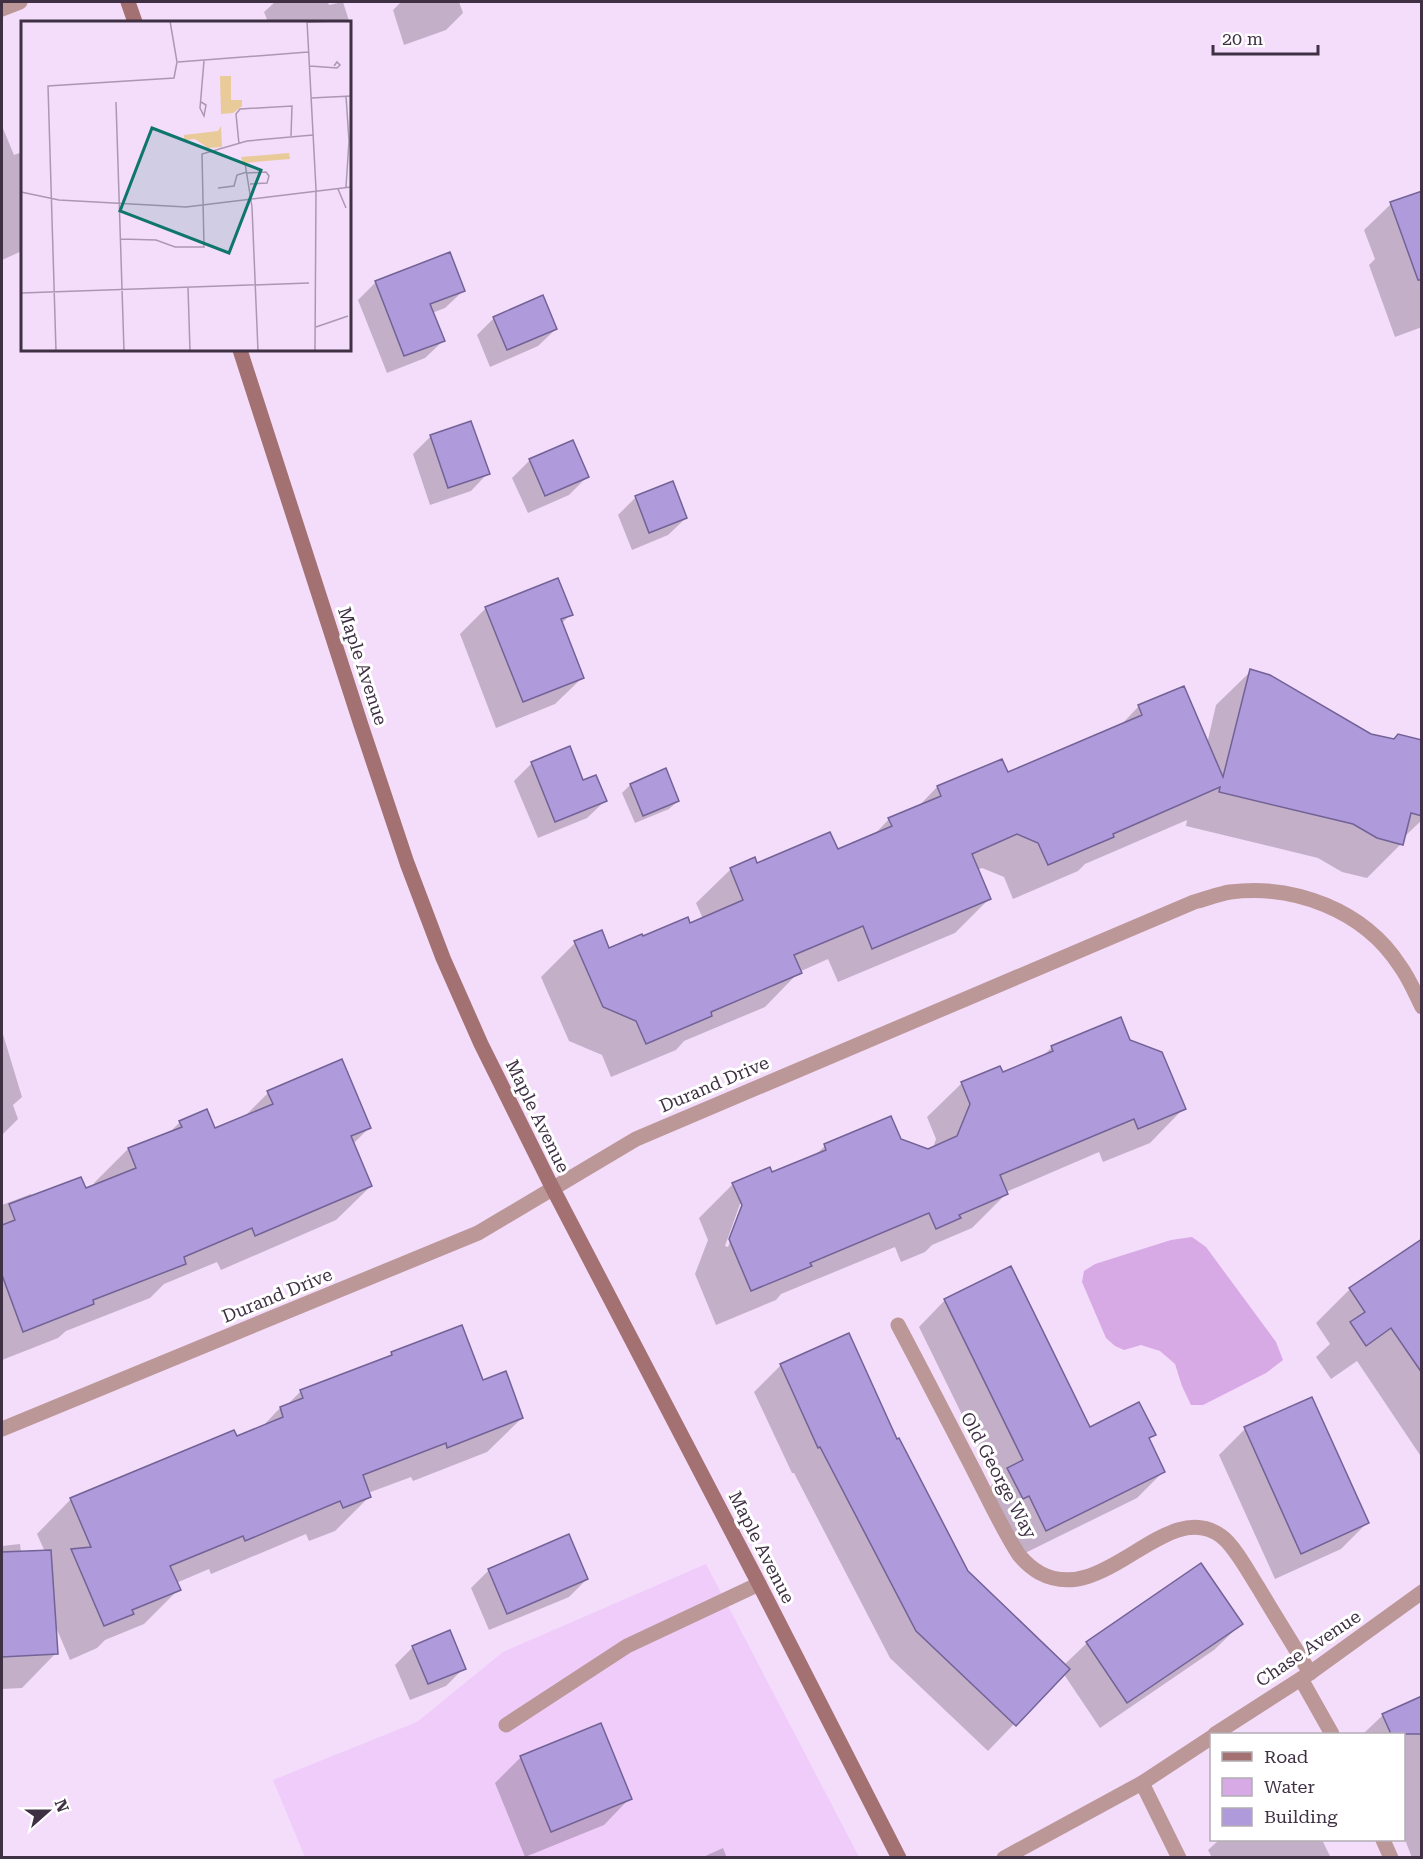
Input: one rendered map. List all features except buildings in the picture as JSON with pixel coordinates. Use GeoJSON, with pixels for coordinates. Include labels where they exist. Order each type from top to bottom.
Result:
{"type":"FeatureCollection","features":[{"type":"Feature","properties":{"kind":"main road"},"geometry":{"type":"LineString","coordinates":[[128,2],[135,21]]}},
{"type":"Feature","properties":{"kind":"main road","name":"Maple Avenue"},"geometry":{"type":"LineString","coordinates":[[240,351],[407,863],[443,958],[481,1044],[552,1188],[899,1857]]}},
{"type":"Feature","properties":{"kind":"street"},"geometry":{"type":"LineString","coordinates":[[2,9],[20,2]]}},
{"type":"Feature","properties":{"kind":"street","name":"Durand Drive"},"geometry":{"type":"LineString","coordinates":[[2,1429],[478,1233],[636,1138],[1149,919],[1194,902],[1228,892],[1260,890],[1314,900],[1339,911],[1382,943],[1400,965],[1422,1007]]}},
{"type":"Feature","properties":{"kind":"street","name":"Old George Way"},"geometry":{"type":"LineString","coordinates":[[898,1325],[1001,1525],[1021,1557],[1039,1573],[1058,1579],[1077,1579],[1092,1576],[1107,1569],[1164,1536],[1182,1529],[1196,1527],[1222,1536],[1242,1562],[1305,1676],[1332,1733]]}},
{"type":"Feature","properties":{"kind":"street"},"geometry":{"type":"LineString","coordinates":[[506,1725],[627,1646],[759,1584]]}},
{"type":"Feature","properties":{"kind":"street","name":"Chase Avenue"},"geometry":{"type":"LineString","coordinates":[[1218,1733],[1305,1676],[1422,1592]]}},
{"type":"Feature","properties":{"kind":"street","name":"Chase Avenue"},"geometry":{"type":"LineString","coordinates":[[1004,1857],[1142,1783],[1210,1738]]}},
{"type":"Feature","properties":{"kind":"street"},"geometry":{"type":"LineString","coordinates":[[1142,1783],[1179,1857]]}},
{"type":"Feature","properties":{"kind":"street"},"geometry":{"type":"LineString","coordinates":[[1384,1841],[1391,1857]]}},
{"type":"Feature","properties":{"kind":"shaded area"},"geometry":{"type":"Polygon","coordinates":[[[706,1564],[859,1857],[305,1857],[273,1780],[417,1722],[503,1652],[706,1564]]]}},
{"type":"Feature","properties":{"kind":"water"},"geometry":{"type":"Polygon","coordinates":[[[1192,1237],[1206,1247],[1276,1342],[1283,1360],[1266,1373],[1203,1405],[1191,1405],[1175,1364],[1160,1351],[1141,1345],[1124,1350],[1106,1338],[1082,1282],[1084,1271],[1095,1264],[1171,1240],[1192,1237]]]}}]}
